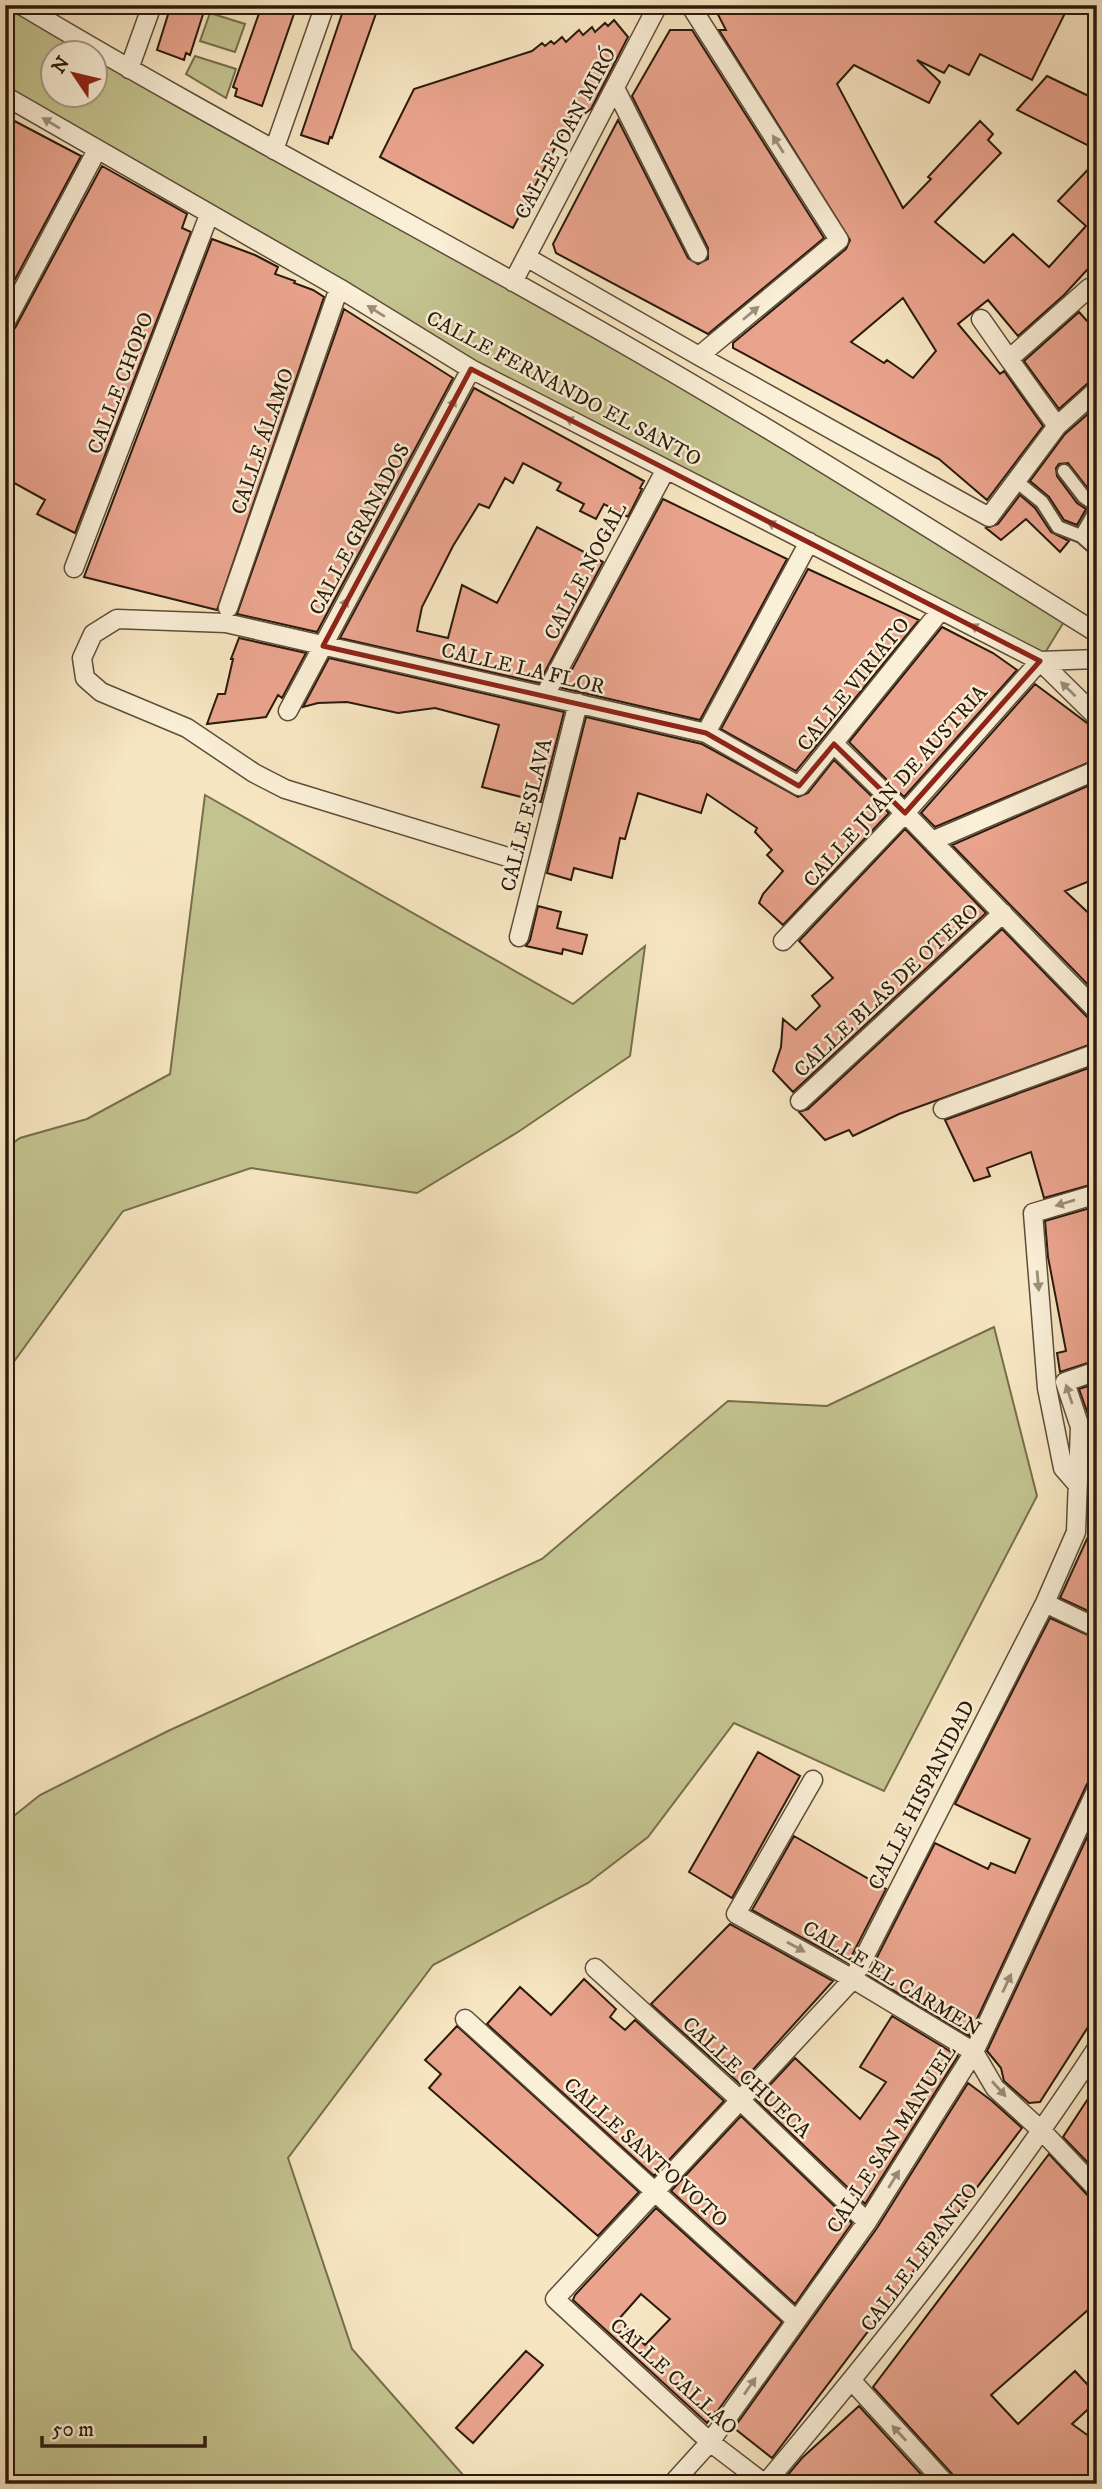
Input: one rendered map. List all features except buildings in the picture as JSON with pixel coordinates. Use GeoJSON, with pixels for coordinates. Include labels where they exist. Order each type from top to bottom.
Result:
{"type":"FeatureCollection","features":[{"type":"Feature","properties":{"kind":"street"},"geometry":{"type":"LineString","coordinates":[[21,5],[129,69],[600,330],[824,462],[1097,633]]}},
{"type":"Feature","properties":{"kind":"street"},"geometry":{"type":"LineString","coordinates":[[129,69],[152,5]]}},
{"type":"Feature","properties":{"kind":"street"},"geometry":{"type":"LineString","coordinates":[[274,150],[326,5]]}},
{"type":"Feature","properties":{"kind":"street","name":"CALLE JOAN MIRÓ"},"geometry":{"type":"LineString","coordinates":[[513,282],[658,5]]}},
{"type":"Feature","properties":{"kind":"street"},"geometry":{"type":"LineString","coordinates":[[690,5],[839,240],[699,356]]}},
{"type":"Feature","properties":{"kind":"street"},"geometry":{"type":"LineString","coordinates":[[615,88],[698,253]]}},
{"type":"Feature","properties":{"kind":"street","name":"CALLE FERNANDO EL SANTO"},"geometry":{"type":"LineString","coordinates":[[5,96],[339,288],[471,369],[1040,661],[1097,717]]}},
{"type":"Feature","properties":{"kind":"street"},"geometry":{"type":"LineString","coordinates":[[5,323],[97,150]]}},
{"type":"Feature","properties":{"kind":"street","name":"CALLE CHOPO"},"geometry":{"type":"LineString","coordinates":[[74,568],[209,215]]}},
{"type":"Feature","properties":{"kind":"street"},"geometry":{"type":"LineString","coordinates":[[526,257],[989,517],[1057,426],[1097,390]]}},
{"type":"Feature","properties":{"kind":"street","name":"CALLE ÁLAMO"},"geometry":{"type":"LineString","coordinates":[[227,615],[339,288]]}},
{"type":"Feature","properties":{"kind":"street"},"geometry":{"type":"LineString","coordinates":[[1009,359],[1094,289]]}},
{"type":"Feature","properties":{"kind":"street"},"geometry":{"type":"LineString","coordinates":[[981,319],[1057,426]]}},
{"type":"Feature","properties":{"kind":"street","name":"CALLE GRANADOS"},"geometry":{"type":"LineString","coordinates":[[288,710],[471,369]]}},
{"type":"Feature","properties":{"kind":"street","name":"CALLE NOGAL"},"geometry":{"type":"LineString","coordinates":[[545,695],[666,469]]}},
{"type":"Feature","properties":{"kind":"street"},"geometry":{"type":"LineString","coordinates":[[1063,471],[1084,497],[1097,507],[1081,536]]}},
{"type":"Feature","properties":{"kind":"street"},"geometry":{"type":"LineString","coordinates":[[1016,481],[1042,502],[1058,527],[1081,536],[1097,550]]}},
{"type":"Feature","properties":{"kind":"street"},"geometry":{"type":"LineString","coordinates":[[706,733],[809,542]]}},
{"type":"Feature","properties":{"kind":"street","name":"CALLE VIRIATO"},"geometry":{"type":"LineString","coordinates":[[799,786],[941,610]]}},
{"type":"Feature","properties":{"kind":"street","name":"CALLE LA FLOR"},"geometry":{"type":"LineString","coordinates":[[514,859],[285,789],[254,773],[187,728],[101,692],[85,678],[82,658],[93,634],[117,619],[227,615],[323,646],[706,733],[799,786]]}},
{"type":"Feature","properties":{"kind":"street","name":"CALLE FERNANDO EL SANTO"},"geometry":{"type":"LineString","coordinates":[[1040,661],[1097,659]]}},
{"type":"Feature","properties":{"kind":"street","name":"CALLE JUAN DE AUSTRIA"},"geometry":{"type":"LineString","coordinates":[[783,941],[905,813],[1040,661]]}},
{"type":"Feature","properties":{"kind":"street","name":"CALLE ESLAVA"},"geometry":{"type":"LineString","coordinates":[[519,937],[578,703]]}},
{"type":"Feature","properties":{"kind":"street"},"geometry":{"type":"LineString","coordinates":[[834,744],[905,813],[1097,1011]]}},
{"type":"Feature","properties":{"kind":"street"},"geometry":{"type":"LineString","coordinates":[[932,841],[1097,770]]}},
{"type":"Feature","properties":{"kind":"street","name":"CALLE BLAS DE OTERO"},"geometry":{"type":"LineString","coordinates":[[800,1101],[1003,913]]}},
{"type":"Feature","properties":{"kind":"street"},"geometry":{"type":"LineString","coordinates":[[943,1109],[1097,1053]]}},
{"type":"Feature","properties":{"kind":"street"},"geometry":{"type":"LineString","coordinates":[[1077,1484],[1063,1468],[1047,1388],[1033,1213],[1097,1194]]}},
{"type":"Feature","properties":{"kind":"street","name":"CALLE HISPANIDAD"},"geometry":{"type":"LineString","coordinates":[[555,2299],[853,1979],[1045,1603],[1076,1532],[1080,1427],[1065,1382],[1097,1371]]}},
{"type":"Feature","properties":{"kind":"street"},"geometry":{"type":"LineString","coordinates":[[1045,1603],[1097,1628]]}},
{"type":"Feature","properties":{"kind":"street","name":"CALLE EL CARMEN"},"geometry":{"type":"LineString","coordinates":[[813,1780],[736,1914],[853,1979],[974,2052],[995,2088],[1042,2131],[1097,2189]]}},
{"type":"Feature","properties":{"kind":"street","name":"CALLE SAN MANUEL"},"geometry":{"type":"LineString","coordinates":[[672,2484],[710,2442],[867,2222],[974,2052],[1097,1789]]}},
{"type":"Feature","properties":{"kind":"street","name":"CALLE CHUECA"},"geometry":{"type":"LineString","coordinates":[[595,1968],[740,2100],[867,2222]]}},
{"type":"Feature","properties":{"kind":"street","name":"CALLE SANTO VOTO"},"geometry":{"type":"LineString","coordinates":[[465,2019],[796,2320]]}},
{"type":"Feature","properties":{"kind":"street","name":"CALLE LEPANTO"},"geometry":{"type":"LineString","coordinates":[[765,2484],[852,2381],[955,2249],[1042,2131],[1097,2048]]}},
{"type":"Feature","properties":{"kind":"street","name":"CALLE CALLAO"},"geometry":{"type":"LineString","coordinates":[[555,2299],[710,2442],[765,2484]]}},
{"type":"Feature","properties":{"kind":"street"},"geometry":{"type":"LineString","coordinates":[[852,2381],[946,2484]]}},
{"type":"Feature","properties":{"kind":"highlighted area"},"geometry":{"type":"Polygon","coordinates":[[[471,369],[1040,661],[905,813],[834,744],[799,786],[706,733],[323,646],[471,369]]]}},
{"type":"Feature","properties":{"kind":"green space"},"geometry":{"type":"Polygon","coordinates":[[[5,5],[21,5],[80,38],[38,38],[38,108],[108,108],[108,54],[513,282],[1068,615],[1040,661],[471,369],[5,107],[5,5]]]}},
{"type":"Feature","properties":{"kind":"green space"},"geometry":{"type":"Polygon","coordinates":[[[210,13],[245,24],[235,52],[200,41],[210,13]]]}},
{"type":"Feature","properties":{"kind":"green space"},"geometry":{"type":"Polygon","coordinates":[[[195,56],[236,69],[226,98],[186,74],[195,56]]]}},
{"type":"Feature","properties":{"kind":"green space"},"geometry":{"type":"Polygon","coordinates":[[[205,795],[573,1004],[645,946],[630,1056],[518,1132],[417,1193],[251,1168],[123,1211],[5,1374],[5,1149],[20,1138],[87,1119],[170,1074],[205,795]]]}},
{"type":"Feature","properties":{"kind":"green space"},"geometry":{"type":"Polygon","coordinates":[[[994,1327],[1037,1496],[884,1791],[734,1723],[648,1837],[588,1883],[433,1965],[288,2158],[352,2349],[471,2484],[5,2484],[5,1823],[40,1795],[168,1731],[542,1559],[728,1401],[827,1406],[994,1327]]]}}]}
